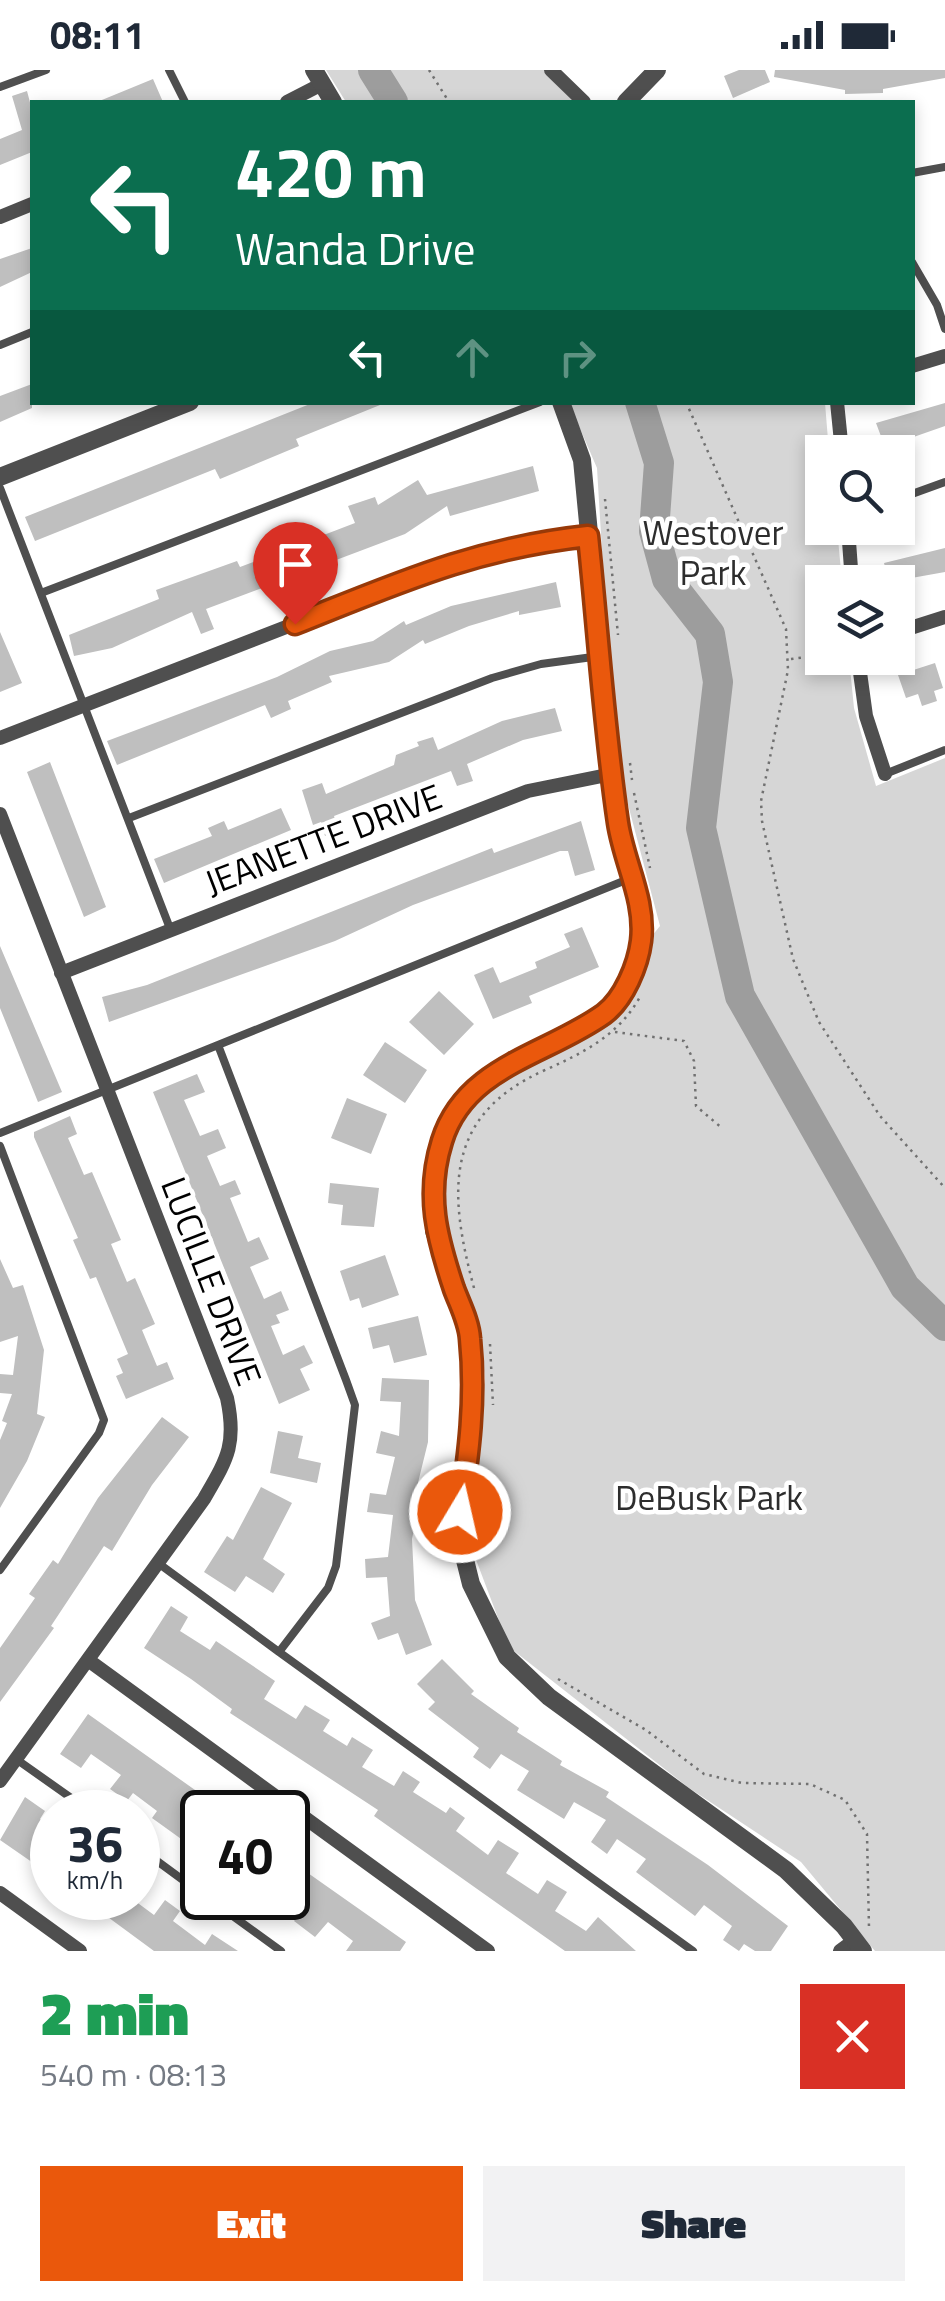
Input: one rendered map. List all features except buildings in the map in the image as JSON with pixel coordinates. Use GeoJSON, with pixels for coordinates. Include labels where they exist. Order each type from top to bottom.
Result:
{"type":"FeatureCollection","features":[{"type":"Feature","properties":{"kind":"street"},"geometry":{"type":"LineString","coordinates":[[550,70],[582,100]]}},
{"type":"Feature","properties":{"kind":"street"},"geometry":{"type":"LineString","coordinates":[[628,100],[657,70]]}},
{"type":"Feature","properties":{"kind":"street"},"geometry":{"type":"LineString","coordinates":[[289,100],[318,77],[331,100]]}},
{"type":"Feature","properties":{"kind":"street"},"geometry":{"type":"LineString","coordinates":[[0,217],[30,205]]}},
{"type":"Feature","properties":{"kind":"street"},"geometry":{"type":"LineString","coordinates":[[915,365],[945,356]]}},
{"type":"Feature","properties":{"kind":"street"},"geometry":{"type":"LineString","coordinates":[[0,477],[182,405]]}},
{"type":"Feature","properties":{"kind":"street"},"geometry":{"type":"LineString","coordinates":[[563,405],[582,460],[612,774],[619,829],[642,879],[641,940],[632,975],[608,1011],[498,1069],[464,1100],[442,1138],[434,1172],[434,1231],[470,1334],[474,1422],[460,1512],[462,1548],[478,1600],[506,1656],[549,1697],[786,1870],[857,1944]]}},
{"type":"Feature","properties":{"kind":"street"},"geometry":{"type":"LineString","coordinates":[[836,405],[840,435]]}},
{"type":"Feature","properties":{"kind":"street"},"geometry":{"type":"LineString","coordinates":[[0,738],[469,556],[522,543],[588,536]]}},
{"type":"Feature","properties":{"kind":"street"},"geometry":{"type":"LineString","coordinates":[[915,627],[945,617]]}},
{"type":"Feature","properties":{"kind":"street"},"geometry":{"type":"LineString","coordinates":[[860,675],[866,716],[886,774]]}},
{"type":"Feature","properties":{"kind":"street","name":"JEANETTE DRIVE"},"geometry":{"type":"LineString","coordinates":[[61,973],[528,791],[612,774]]}},
{"type":"Feature","properties":{"kind":"street","name":"LUCILLE DRIVE"},"geometry":{"type":"LineString","coordinates":[[0,814],[227,1398],[234,1427],[230,1454],[158,1563],[0,1781]]}},
{"type":"Feature","properties":{"kind":"street"},"geometry":{"type":"LineString","coordinates":[[88,1660],[488,1951]]}},
{"type":"Feature","properties":{"kind":"street"},"geometry":{"type":"LineString","coordinates":[[0,1894],[80,1951]]}},
{"type":"Feature","properties":{"kind":"lane"},"geometry":{"type":"LineString","coordinates":[[0,87],[46,70]]}},
{"type":"Feature","properties":{"kind":"lane"},"geometry":{"type":"LineString","coordinates":[[169,70],[184,100]]}},
{"type":"Feature","properties":{"kind":"lane"},"geometry":{"type":"LineString","coordinates":[[915,172],[945,167]]}},
{"type":"Feature","properties":{"kind":"lane"},"geometry":{"type":"LineString","coordinates":[[915,267],[937,305],[945,330]]}},
{"type":"Feature","properties":{"kind":"lane"},"geometry":{"type":"LineString","coordinates":[[0,344],[30,333]]}},
{"type":"Feature","properties":{"kind":"lane"},"geometry":{"type":"LineString","coordinates":[[41,592],[532,405]]}},
{"type":"Feature","properties":{"kind":"lane"},"geometry":{"type":"LineString","coordinates":[[915,493],[945,482]]}},
{"type":"Feature","properties":{"kind":"lane"},"geometry":{"type":"LineString","coordinates":[[0,488],[171,931]]}},
{"type":"Feature","properties":{"kind":"lane"},"geometry":{"type":"LineString","coordinates":[[129,818],[492,678],[541,664],[600,656]]}},
{"type":"Feature","properties":{"kind":"lane"},"geometry":{"type":"LineString","coordinates":[[886,774],[945,750]]}},
{"type":"Feature","properties":{"kind":"lane"},"geometry":{"type":"LineString","coordinates":[[0,1132],[642,879]]}},
{"type":"Feature","properties":{"kind":"lane"},"geometry":{"type":"LineString","coordinates":[[218,1044],[356,1405],[336,1566],[328,1588],[279,1652]]}},
{"type":"Feature","properties":{"kind":"lane"},"geometry":{"type":"LineString","coordinates":[[0,1146],[104,1420],[99,1434],[0,1570]]}},
{"type":"Feature","properties":{"kind":"lane"},"geometry":{"type":"LineString","coordinates":[[158,1563],[693,1951]]}},
{"type":"Feature","properties":{"kind":"lane"},"geometry":{"type":"LineString","coordinates":[[16,1758],[60,1790]]}},
{"type":"Feature","properties":{"kind":"lane"},"geometry":{"type":"LineString","coordinates":[[238,1920],[281,1951]]}},
{"type":"Feature","properties":{"kind":"path"},"geometry":{"type":"LineString","coordinates":[[429,70],[449,100]]}},
{"type":"Feature","properties":{"kind":"path"},"geometry":{"type":"LineString","coordinates":[[687,405],[780,609],[789,659],[761,801],[762,821],[793,958],[819,1022],[856,1084],[945,1188]]}},
{"type":"Feature","properties":{"kind":"path"},"geometry":{"type":"LineString","coordinates":[[608,514],[618,640]]}},
{"type":"Feature","properties":{"kind":"path"},"geometry":{"type":"LineString","coordinates":[[789,659],[805,657]]}},
{"type":"Feature","properties":{"kind":"path"},"geometry":{"type":"LineString","coordinates":[[628,750],[642,879]]}},
{"type":"Feature","properties":{"kind":"path"},"geometry":{"type":"LineString","coordinates":[[477,1298],[454,1195],[458,1168],[478,1122],[495,1100],[516,1085],[614,1032],[644,988]]}},
{"type":"Feature","properties":{"kind":"path"},"geometry":{"type":"LineString","coordinates":[[614,1032],[684,1041],[694,1061],[696,1106],[723,1129]]}},
{"type":"Feature","properties":{"kind":"path"},"geometry":{"type":"LineString","coordinates":[[490,1344],[492,1406]]}},
{"type":"Feature","properties":{"kind":"path"},"geometry":{"type":"LineString","coordinates":[[550,1676],[646,1730],[685,1760],[721,1780],[810,1784],[845,1800],[867,1834],[865,1910],[857,1944]]}},
{"type":"Feature","properties":{"kind":"green space"},"geometry":{"type":"Polygon","coordinates":[[[326,70],[545,70],[578,100],[345,100],[326,70]]]}},
{"type":"Feature","properties":{"kind":"green space","name":"DeBusk Park"},"geometry":{"type":"Polygon","coordinates":[[[570,405],[825,405],[828,435],[805,435],[805,545],[839,545],[840,565],[805,565],[805,675],[851,675],[854,708],[876,786],[945,758],[945,1951],[875,1951],[801,1862],[689,1788],[509,1647],[475,1557],[471,1502],[485,1379],[481,1344],[444,1233],[440,1194],[452,1140],[487,1087],[591,1033],[621,1007],[642,981],[651,937],[660,926],[625,793],[607,634],[597,468],[570,405]]]}},
{"type":"Feature","properties":{"kind":"waterway"},"geometry":{"type":"LineString","coordinates":[[373,70],[392,100]]}},
{"type":"Feature","properties":{"kind":"waterway"},"geometry":{"type":"LineString","coordinates":[[641,405],[659,463],[654,531],[667,579],[710,634],[718,682],[701,828],[740,996],[905,1287],[945,1326]]}},
{"type":"Feature","properties":{"kind":"route"},"geometry":{"type":"LineString","coordinates":[[295,624],[469,556],[522,543],[588,536],[619,829],[639,898],[641,940],[632,975],[608,1011],[498,1069],[464,1100],[442,1138],[434,1172],[434,1231],[470,1334],[474,1422],[460,1512]]}},
{"type":"Feature","properties":{"kind":"park label","name":"Westover Park"},"geometry":{"type":"Point","coordinates":[713,552]}}]}
